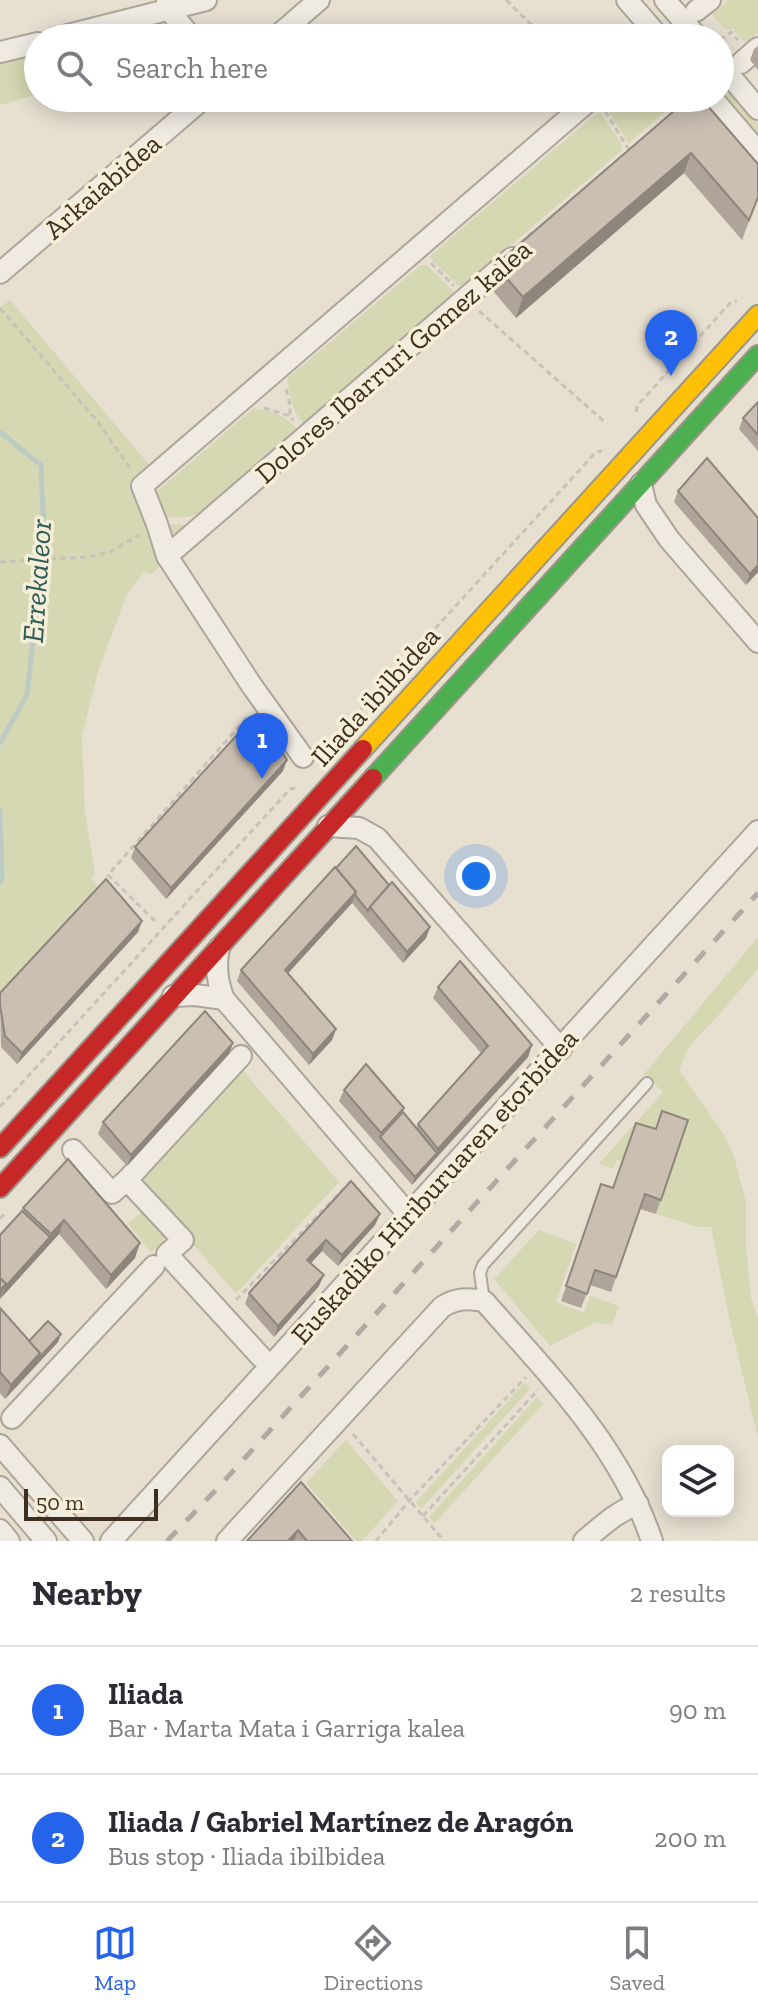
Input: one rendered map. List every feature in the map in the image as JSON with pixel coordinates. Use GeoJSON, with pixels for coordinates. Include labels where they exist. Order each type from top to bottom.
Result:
{"type":"FeatureCollection","features":[{"type":"Feature","properties":{"kind":"street"},"geometry":{"type":"LineString","coordinates":[[104,24],[168,5],[206,0]]}},
{"type":"Feature","properties":{"kind":"street"},"geometry":{"type":"LineString","coordinates":[[291,24],[319,0]]}},
{"type":"Feature","properties":{"kind":"street"},"geometry":{"type":"LineString","coordinates":[[627,0],[648,24]]}},
{"type":"Feature","properties":{"kind":"street"},"geometry":{"type":"LineString","coordinates":[[665,0],[686,24]]}},
{"type":"Feature","properties":{"kind":"street"},"geometry":{"type":"LineString","coordinates":[[168,5],[182,24]]}},
{"type":"Feature","properties":{"kind":"street"},"geometry":{"type":"LineString","coordinates":[[0,52],[24,46]]}},
{"type":"Feature","properties":{"kind":"street"},"geometry":{"type":"LineString","coordinates":[[734,62],[758,48]]}},
{"type":"Feature","properties":{"kind":"street"},"geometry":{"type":"LineString","coordinates":[[734,70],[758,109]]}},
{"type":"Feature","properties":{"kind":"street","name":"Arkaiabidea"},"geometry":{"type":"LineString","coordinates":[[0,273],[188,112]]}},
{"type":"Feature","properties":{"kind":"street"},"geometry":{"type":"LineString","coordinates":[[303,757],[167,556],[142,486],[417,249],[589,112]]}},
{"type":"Feature","properties":{"kind":"street"},"geometry":{"type":"LineString","coordinates":[[724,112],[758,152]]}},
{"type":"Feature","properties":{"kind":"street","name":"Dolores Ibarruri Gomez kalea"},"geometry":{"type":"LineString","coordinates":[[167,556],[525,247]]}},
{"type":"Feature","properties":{"kind":"street","name":"Iliada ibilbidea"},"geometry":{"type":"LineString","coordinates":[[0,1148],[758,315]]}},
{"type":"Feature","properties":{"kind":"street","name":"Iliada ibilbidea"},"geometry":{"type":"LineString","coordinates":[[0,1188],[758,355]]}},
{"type":"Feature","properties":{"kind":"street"},"geometry":{"type":"LineString","coordinates":[[641,484],[646,505],[669,539],[758,642]]}},
{"type":"Feature","properties":{"kind":"street"},"geometry":{"type":"LineString","coordinates":[[328,826],[359,828],[377,838],[561,1049]]}},
{"type":"Feature","properties":{"kind":"street","name":"Euskadiko Hiriburuaren etorbidea"},"geometry":{"type":"LineString","coordinates":[[111,1541],[758,831]]}},
{"type":"Feature","properties":{"kind":"street"},"geometry":{"type":"LineString","coordinates":[[220,946],[217,971],[224,999],[408,1214]]}},
{"type":"Feature","properties":{"kind":"street"},"geometry":{"type":"LineString","coordinates":[[173,996],[224,999]]}},
{"type":"Feature","properties":{"kind":"street"},"geometry":{"type":"LineString","coordinates":[[113,1193],[241,1056]]}},
{"type":"Feature","properties":{"kind":"street"},"geometry":{"type":"LineString","coordinates":[[12,1418],[155,1259],[183,1240],[113,1193],[73,1150]]}},
{"type":"Feature","properties":{"kind":"street"},"geometry":{"type":"LineString","coordinates":[[155,1259],[222,1314],[261,1357]]}},
{"type":"Feature","properties":{"kind":"street"},"geometry":{"type":"LineString","coordinates":[[227,1541],[442,1307],[472,1298],[484,1301],[599,1437],[638,1504],[652,1541]]}},
{"type":"Feature","properties":{"kind":"street"},"geometry":{"type":"LineString","coordinates":[[0,1445],[83,1541]]}},
{"type":"Feature","properties":{"kind":"street"},"geometry":{"type":"LineString","coordinates":[[0,1487],[46,1541]]}},
{"type":"Feature","properties":{"kind":"street"},"geometry":{"type":"LineString","coordinates":[[584,1541],[611,1517],[638,1504]]}},
{"type":"Feature","properties":{"kind":"street"},"geometry":{"type":"LineString","coordinates":[[0,1530],[9,1541]]}},
{"type":"Feature","properties":{"kind":"lane"},"geometry":{"type":"LineString","coordinates":[[484,1301],[480,1273],[483,1265],[647,1083]]}},
{"type":"Feature","properties":{"kind":"path"},"geometry":{"type":"LineString","coordinates":[[506,0],[531,24]]}},
{"type":"Feature","properties":{"kind":"path"},"geometry":{"type":"LineString","coordinates":[[603,112],[633,156]]}},
{"type":"Feature","properties":{"kind":"path"},"geometry":{"type":"LineString","coordinates":[[417,249],[465,298],[607,424]]}},
{"type":"Feature","properties":{"kind":"path"},"geometry":{"type":"LineString","coordinates":[[635,419],[637,406],[731,302],[741,301]]}},
{"type":"Feature","properties":{"kind":"path"},"geometry":{"type":"LineString","coordinates":[[0,308],[98,422],[142,486]]}},
{"type":"Feature","properties":{"kind":"path"},"geometry":{"type":"LineString","coordinates":[[279,368],[290,405],[290,416]]}},
{"type":"Feature","properties":{"kind":"path"},"geometry":{"type":"LineString","coordinates":[[241,401],[290,416],[306,435]]}},
{"type":"Feature","properties":{"kind":"path"},"geometry":{"type":"LineString","coordinates":[[357,725],[359,712],[596,452],[607,451]]}},
{"type":"Feature","properties":{"kind":"path"},"geometry":{"type":"LineString","coordinates":[[0,562],[87,557],[110,552],[157,524]]}},
{"type":"Feature","properties":{"kind":"path"},"geometry":{"type":"LineString","coordinates":[[155,921],[108,875],[262,700]]}},
{"type":"Feature","properties":{"kind":"path"},"geometry":{"type":"LineString","coordinates":[[0,1107],[290,789],[301,786]]}},
{"type":"Feature","properties":{"kind":"path"},"geometry":{"type":"LineString","coordinates":[[222,1314],[351,1182]]}},
{"type":"Feature","properties":{"kind":"path"},"geometry":{"type":"LineString","coordinates":[[376,1541],[409,1501],[526,1377]]}},
{"type":"Feature","properties":{"kind":"path"},"geometry":{"type":"LineString","coordinates":[[423,1516],[538,1390]]}},
{"type":"Feature","properties":{"kind":"path"},"geometry":{"type":"LineString","coordinates":[[348,1429],[444,1541]]}},
{"type":"Feature","properties":{"kind":"green space"},"geometry":{"type":"Polygon","coordinates":[[[729,0],[758,0],[758,33],[745,43],[734,30],[734,24],[720,24],[712,15],[729,0]]]}},
{"type":"Feature","properties":{"kind":"green space"},"geometry":{"type":"Polygon","coordinates":[[[24,56],[24,98],[0,105],[0,62],[24,56]]]}},
{"type":"Feature","properties":{"kind":"green space"},"geometry":{"type":"Polygon","coordinates":[[[734,96],[758,124],[758,139],[734,111],[734,96]]]}},
{"type":"Feature","properties":{"kind":"green space"},"geometry":{"type":"Polygon","coordinates":[[[609,112],[665,112],[629,143],[609,112]]]}},
{"type":"Feature","properties":{"kind":"green space"},"geometry":{"type":"Polygon","coordinates":[[[596,114],[601,114],[622,145],[621,151],[463,286],[459,286],[430,256],[596,114]]]}},
{"type":"Feature","properties":{"kind":"green space"},"geometry":{"type":"Polygon","coordinates":[[[421,265],[427,265],[455,293],[304,423],[292,404],[288,378],[421,265]]]}},
{"type":"Feature","properties":{"kind":"green space"},"geometry":{"type":"Polygon","coordinates":[[[10,300],[151,467],[154,494],[254,408],[283,417],[296,429],[200,513],[189,517],[163,518],[166,524],[199,522],[163,564],[150,575],[144,571],[126,596],[98,672],[82,736],[85,812],[95,874],[91,878],[102,890],[0,1000],[0,308],[10,300]]]}},
{"type":"Feature","properties":{"kind":"green space"},"geometry":{"type":"Polygon","coordinates":[[[758,937],[758,969],[690,1045],[679,1070],[725,1136],[746,1202],[751,1298],[758,1318],[758,1438],[711,1227],[698,1227],[656,1214],[683,1135],[651,1144],[630,1137],[622,1161],[617,1160],[613,1169],[599,1164],[663,1092],[644,1074],[758,937]]]}},
{"type":"Feature","properties":{"kind":"green space"},"geometry":{"type":"Polygon","coordinates":[[[239,1066],[339,1182],[236,1294],[136,1178],[239,1066]]]}},
{"type":"Feature","properties":{"kind":"green space"},"geometry":{"type":"Polygon","coordinates":[[[143,1211],[166,1239],[151,1252],[128,1224],[143,1211]]]}},
{"type":"Feature","properties":{"kind":"green space"},"geometry":{"type":"Polygon","coordinates":[[[539,1230],[576,1244],[556,1302],[584,1313],[590,1296],[619,1306],[612,1325],[596,1322],[550,1346],[494,1279],[539,1230]]]}},
{"type":"Feature","properties":{"kind":"green space"},"geometry":{"type":"Polygon","coordinates":[[[525,1382],[530,1389],[421,1509],[416,1502],[525,1382]]]}},
{"type":"Feature","properties":{"kind":"green space"},"geometry":{"type":"Polygon","coordinates":[[[537,1397],[543,1404],[434,1524],[429,1517],[537,1397]]]}},
{"type":"Feature","properties":{"kind":"green space"},"geometry":{"type":"Polygon","coordinates":[[[346,1440],[398,1501],[362,1541],[356,1541],[306,1483],[346,1440]]]}},
{"type":"Feature","properties":{"kind":"building"},"geometry":{"type":"Polygon","coordinates":[[[673,112],[713,112],[758,164],[758,197],[749,220],[691,153],[523,297],[495,265],[673,112]]]}},
{"type":"Feature","properties":{"kind":"building"},"geometry":{"type":"Polygon","coordinates":[[[758,402],[758,435],[743,418],[758,402]]]}},
{"type":"Feature","properties":{"kind":"building"},"geometry":{"type":"Polygon","coordinates":[[[707,458],[758,518],[758,565],[750,574],[678,491],[707,458]]]}},
{"type":"Feature","properties":{"kind":"building"},"geometry":{"type":"Polygon","coordinates":[[[256,714],[287,760],[171,888],[135,847],[256,714]]]}},
{"type":"Feature","properties":{"kind":"building"},"geometry":{"type":"Polygon","coordinates":[[[356,846],[389,885],[368,911],[336,868],[356,846]]]}},
{"type":"Feature","properties":{"kind":"building"},"geometry":{"type":"Polygon","coordinates":[[[335,867],[356,892],[285,970],[336,1029],[313,1054],[241,970],[335,867]]]}},
{"type":"Feature","properties":{"kind":"building"},"geometry":{"type":"Polygon","coordinates":[[[106,879],[142,921],[22,1053],[5,1036],[0,993],[106,879]]]}},
{"type":"Feature","properties":{"kind":"building"},"geometry":{"type":"Polygon","coordinates":[[[392,882],[430,927],[407,952],[370,907],[392,882]]]}},
{"type":"Feature","properties":{"kind":"building"},"geometry":{"type":"Polygon","coordinates":[[[460,961],[532,1045],[438,1149],[418,1124],[488,1046],[438,987],[460,961]]]}},
{"type":"Feature","properties":{"kind":"building"},"geometry":{"type":"Polygon","coordinates":[[[205,1011],[233,1043],[131,1155],[103,1122],[205,1011]]]}},
{"type":"Feature","properties":{"kind":"building"},"geometry":{"type":"Polygon","coordinates":[[[366,1064],[404,1108],[381,1133],[344,1090],[366,1064]]]}},
{"type":"Feature","properties":{"kind":"building"},"geometry":{"type":"Polygon","coordinates":[[[662,1111],[688,1120],[661,1200],[645,1194],[616,1277],[595,1270],[587,1294],[566,1286],[601,1184],[613,1188],[636,1123],[656,1129],[662,1111]]]}},
{"type":"Feature","properties":{"kind":"building"},"geometry":{"type":"Polygon","coordinates":[[[403,1112],[437,1153],[415,1177],[380,1137],[403,1112]]]}},
{"type":"Feature","properties":{"kind":"building"},"geometry":{"type":"Polygon","coordinates":[[[68,1159],[140,1243],[111,1275],[64,1220],[51,1234],[23,1208],[68,1159]]]}},
{"type":"Feature","properties":{"kind":"building"},"geometry":{"type":"Polygon","coordinates":[[[351,1181],[380,1214],[342,1255],[326,1240],[307,1260],[324,1275],[278,1326],[249,1293],[351,1181]]]}},
{"type":"Feature","properties":{"kind":"building"},"geometry":{"type":"Polygon","coordinates":[[[22,1211],[50,1237],[5,1287],[0,1278],[0,1235],[22,1211]]]}},
{"type":"Feature","properties":{"kind":"building"},"geometry":{"type":"Polygon","coordinates":[[[0,1308],[40,1353],[11,1385],[0,1372],[0,1308]]]}},
{"type":"Feature","properties":{"kind":"building"},"geometry":{"type":"Polygon","coordinates":[[[48,1321],[61,1334],[37,1360],[40,1353],[29,1341],[48,1321]]]}},
{"type":"Feature","properties":{"kind":"building"},"geometry":{"type":"Polygon","coordinates":[[[301,1482],[352,1541],[307,1541],[298,1530],[288,1541],[247,1541],[301,1482]]]}},
{"type":"Feature","properties":{"kind":"waterway","name":"Errekaleor"},"geometry":{"type":"LineString","coordinates":[[0,432],[41,465],[44,536],[27,695],[0,743]]}},
{"type":"Feature","properties":{"kind":"waterway","name":"Errekaleor"},"geometry":{"type":"LineString","coordinates":[[0,811],[0,883]]}},
{"type":"Feature","properties":{"kind":"railway"},"geometry":{"type":"LineString","coordinates":[[167,1541],[758,893]]}},
{"type":"Feature","properties":{"kind":"traffic: fast"},"geometry":{"type":"LineString","coordinates":[[373,778],[758,355]]}},
{"type":"Feature","properties":{"kind":"traffic: slow"},"geometry":{"type":"LineString","coordinates":[[363,749],[758,315]]}},
{"type":"Feature","properties":{"kind":"traffic: jam"},"geometry":{"type":"LineString","coordinates":[[0,1148],[363,749]]}},
{"type":"Feature","properties":{"kind":"traffic: jam"},"geometry":{"type":"LineString","coordinates":[[0,1188],[373,778]]}},
{"type":"Feature","properties":{"kind":"place","name":"Iliada / Gabriel Martínez de Aragón"},"geometry":{"type":"Point","coordinates":[671,376]}},
{"type":"Feature","properties":{"kind":"place","name":"Iliada"},"geometry":{"type":"Point","coordinates":[262,779]}}]}
